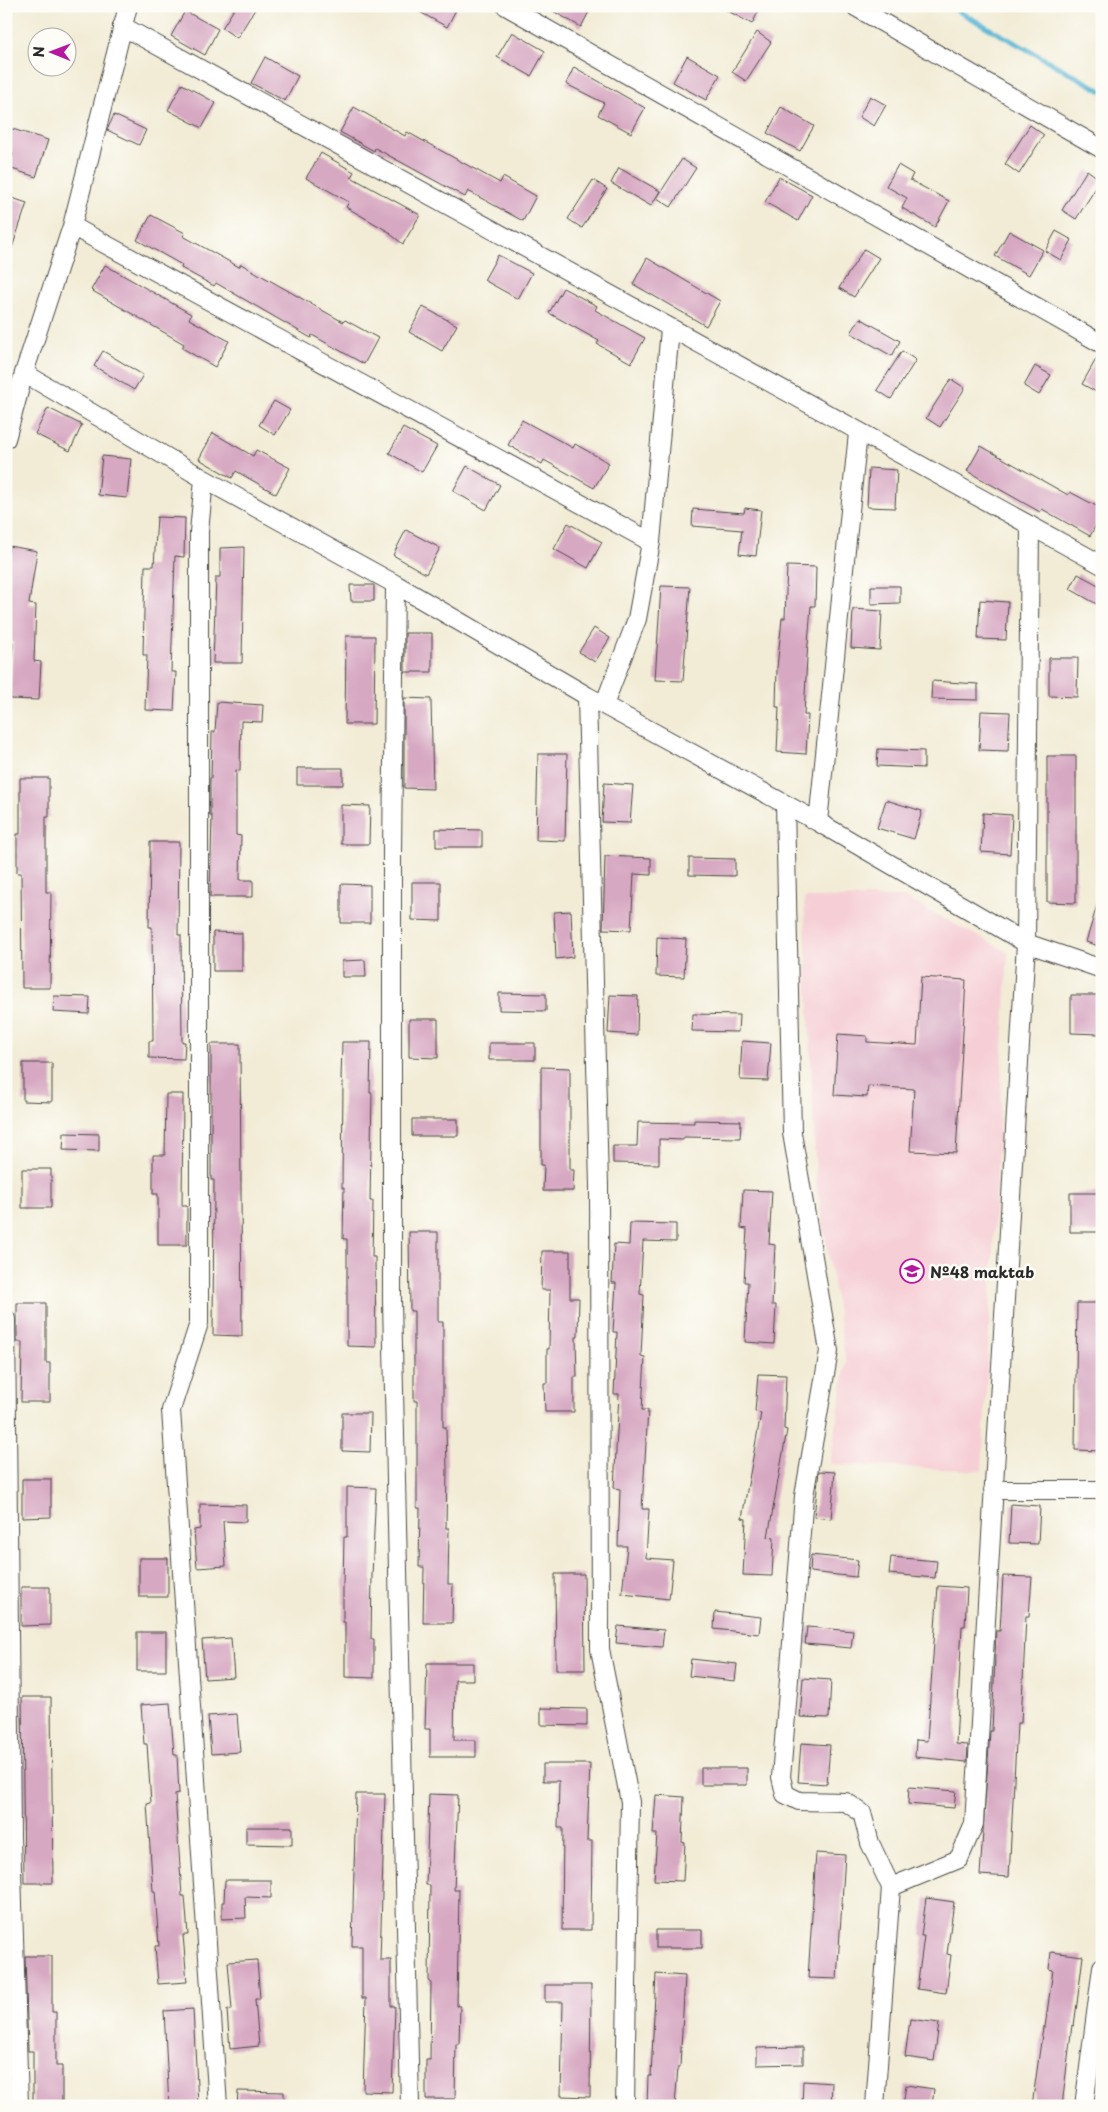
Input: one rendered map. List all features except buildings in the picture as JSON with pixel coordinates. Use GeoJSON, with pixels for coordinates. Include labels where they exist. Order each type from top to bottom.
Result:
{"type":"FeatureCollection","features":[{"type":"Feature","properties":{"kind":"street"},"geometry":{"type":"LineString","coordinates":[[6,439],[24,373],[72,226],[128,6]]}},
{"type":"Feature","properties":{"kind":"street"},"geometry":{"type":"LineString","coordinates":[[506,6],[1102,344]]}},
{"type":"Feature","properties":{"kind":"street"},"geometry":{"type":"LineString","coordinates":[[854,6],[1102,148]]}},
{"type":"Feature","properties":{"kind":"street"},"geometry":{"type":"LineString","coordinates":[[122,26],[858,433],[1102,565]]}},
{"type":"Feature","properties":{"kind":"street"},"geometry":{"type":"LineString","coordinates":[[72,226],[651,542]]}},
{"type":"Feature","properties":{"kind":"street"},"geometry":{"type":"LineString","coordinates":[[604,705],[637,618],[651,542],[670,329]]}},
{"type":"Feature","properties":{"kind":"street"},"geometry":{"type":"LineString","coordinates":[[24,373],[204,479],[395,584],[587,696],[818,822],[1026,943],[1102,969]]}},
{"type":"Feature","properties":{"kind":"street"},"geometry":{"type":"LineString","coordinates":[[818,822],[858,433]]}},
{"type":"Feature","properties":{"kind":"street"},"geometry":{"type":"LineString","coordinates":[[204,479],[198,532],[199,1323],[172,1410],[218,2106]]}},
{"type":"Feature","properties":{"kind":"street"},"geometry":{"type":"LineString","coordinates":[[891,1887],[959,1859],[974,1824],[1026,943],[1030,525]]}},
{"type":"Feature","properties":{"kind":"street"},"geometry":{"type":"LineString","coordinates":[[395,584],[392,854],[392,1291],[410,2106]]}},
{"type":"Feature","properties":{"kind":"street"},"geometry":{"type":"LineString","coordinates":[[587,696],[599,1186],[600,1649],[630,1802],[625,2106]]}},
{"type":"Feature","properties":{"kind":"street"},"geometry":{"type":"LineString","coordinates":[[785,804],[792,1133],[829,1351],[804,1496],[781,1777],[785,1794],[799,1801],[846,1802],[862,1813],[870,1843],[891,1887],[875,2106]]}},
{"type":"Feature","properties":{"kind":"street"},"geometry":{"type":"LineString","coordinates":[[6,1319],[12,1836],[20,2106]]}},
{"type":"Feature","properties":{"kind":"street"},"geometry":{"type":"LineString","coordinates":[[993,1490],[1102,1490]]}},
{"type":"Feature","properties":{"kind":"street"},"geometry":{"type":"LineString","coordinates":[[1084,2106],[1102,1966]]}},
{"type":"Feature","properties":{"kind":"shaded area","name":"№48 maktab"},"geometry":{"type":"Polygon","coordinates":[[[903,897],[1008,952],[982,1471],[830,1464],[846,1362],[816,1181],[804,898],[903,897]]]}},
{"type":"Feature","properties":{"kind":"waterway"},"geometry":{"type":"LineString","coordinates":[[949,6],[1102,91]]}},
{"type":"Feature","properties":{"kind":"place","name":"№48 maktab"},"geometry":{"type":"Point","coordinates":[912,1271]}}]}
